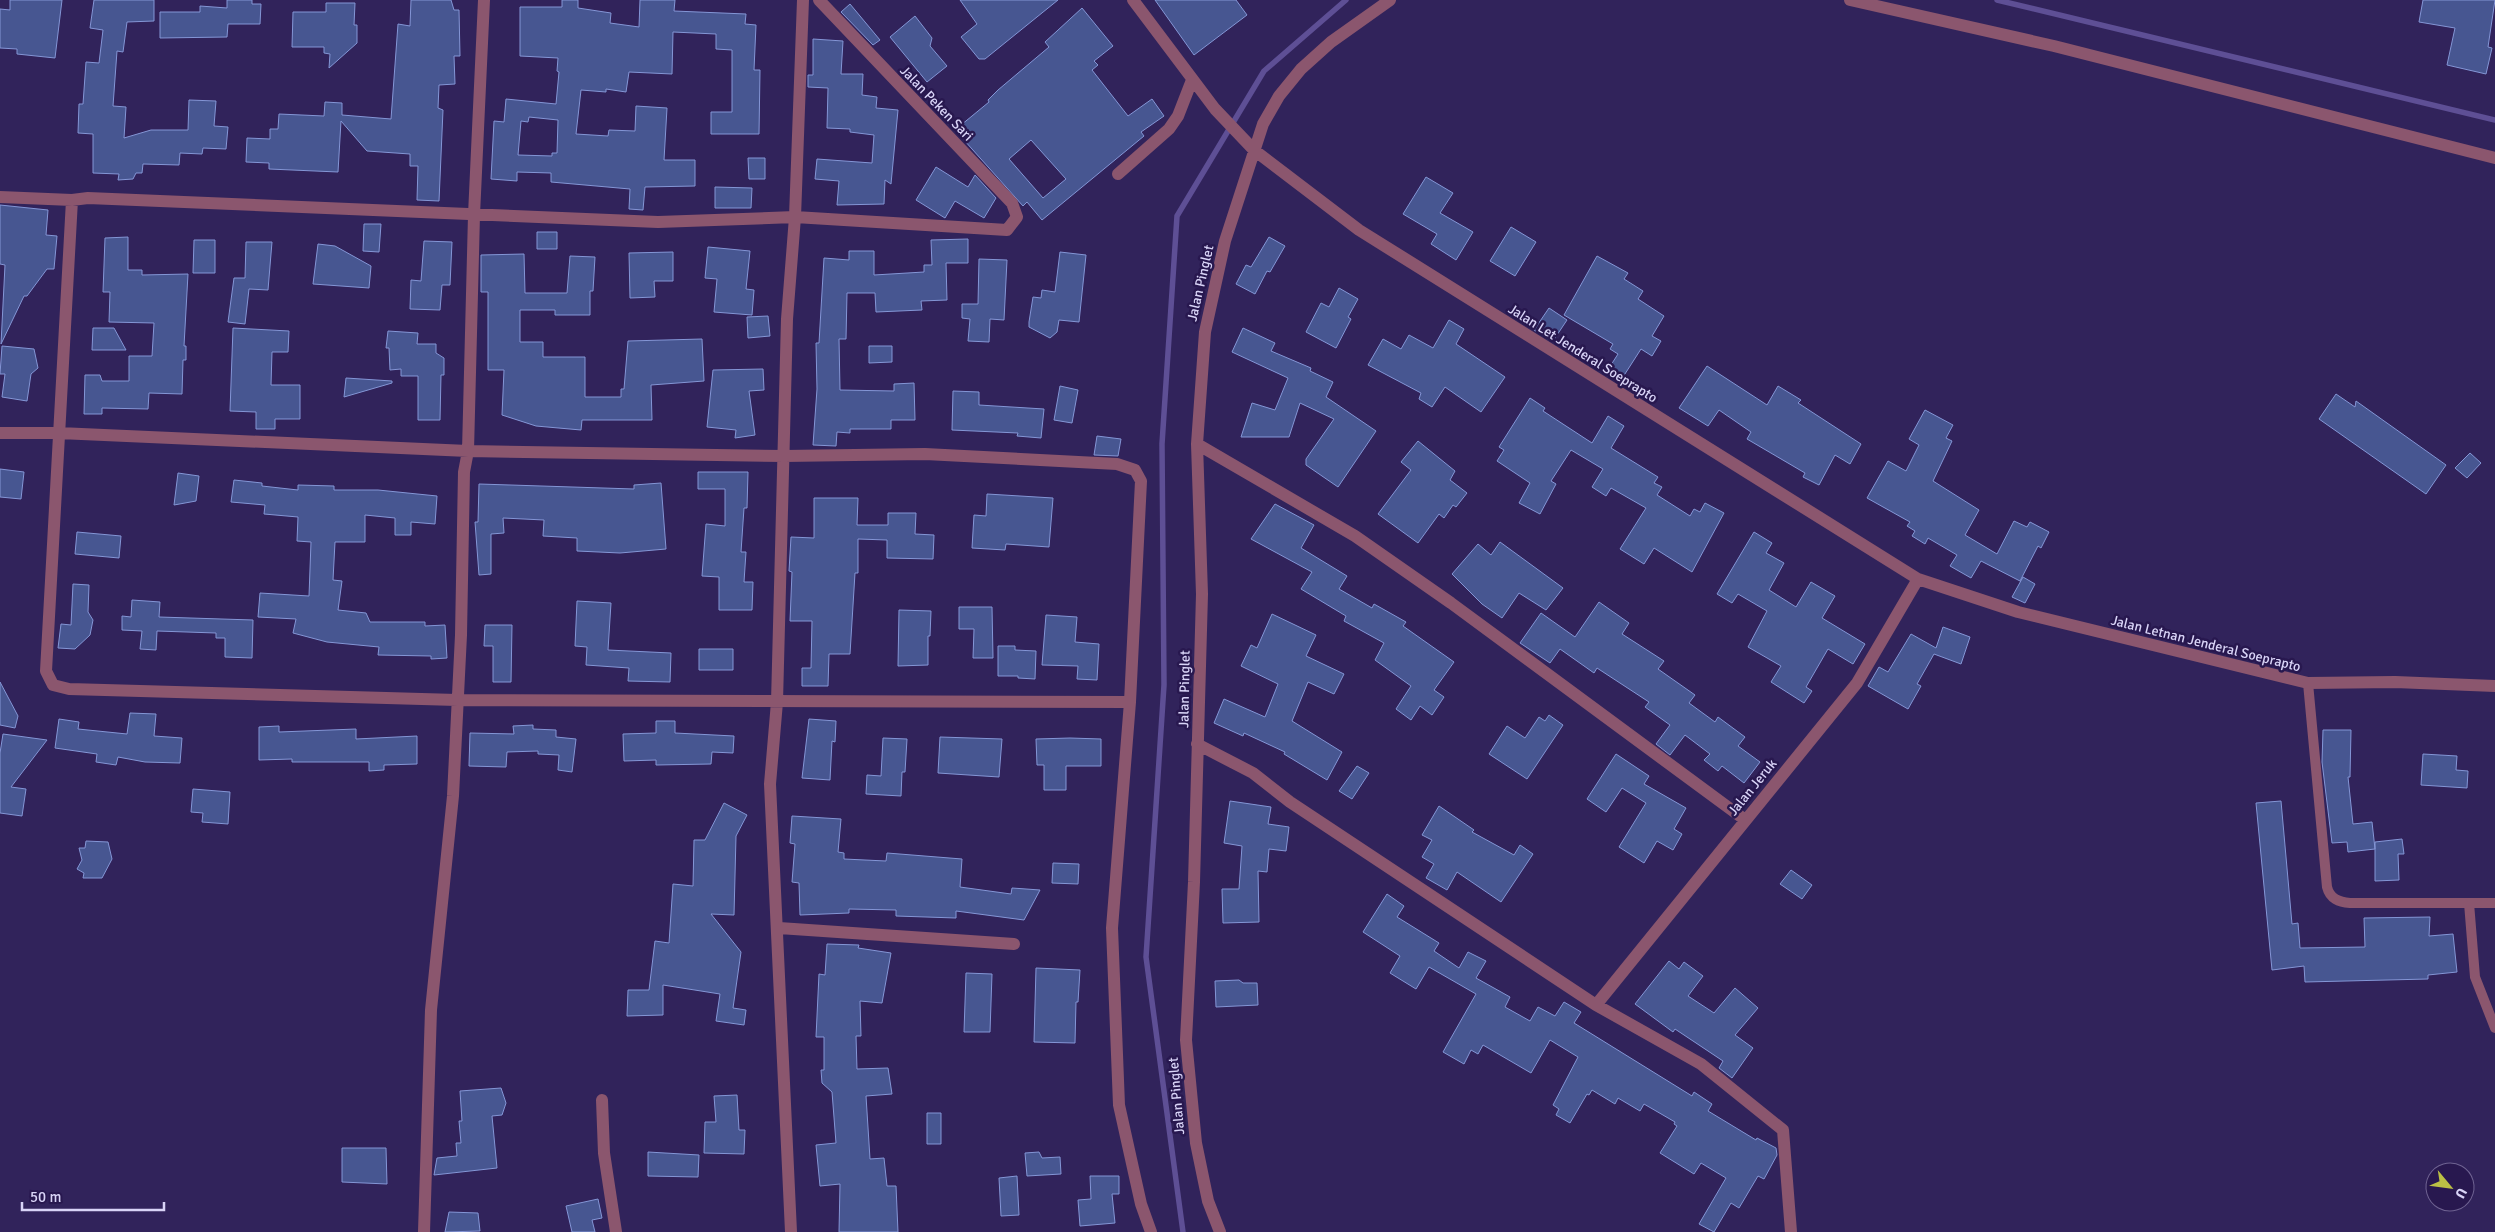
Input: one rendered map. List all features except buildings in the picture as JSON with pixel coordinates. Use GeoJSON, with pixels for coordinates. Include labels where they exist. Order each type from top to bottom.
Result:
{"type":"FeatureCollection","features":[{"type":"Feature","properties":{"kind":"street"},"geometry":{"type":"LineString","coordinates":[[424,1232],[432,1010],[453,796],[458,700],[464,472],[468,451],[474,215],[484,0]]}},
{"type":"Feature","properties":{"kind":"street"},"geometry":{"type":"LineString","coordinates":[[791,1232],[779,928],[770,784],[777,702],[787,319],[794,217],[803,0]]}},
{"type":"Feature","properties":{"kind":"street","name":"Jalan Peken Sari"},"geometry":{"type":"LineString","coordinates":[[794,217],[1007,230],[1018,217],[1012,203],[819,0]]}},
{"type":"Feature","properties":{"kind":"street","name":"Jalan Pinglet"},"geometry":{"type":"LineString","coordinates":[[1220,1232],[1208,1201],[1196,1143],[1186,1040],[1194,882],[1202,594],[1197,444],[1205,332],[1225,241],[1263,124],[1279,96],[1301,69],[1330,42],[1390,0]]}},
{"type":"Feature","properties":{"kind":"street"},"geometry":{"type":"LineString","coordinates":[[1850,0],[2054,46],[2495,158]]}},
{"type":"Feature","properties":{"kind":"street"},"geometry":{"type":"LineString","coordinates":[[1118,174],[1169,129],[1178,116],[1192,80],[1136,1]]}},
{"type":"Feature","properties":{"kind":"street","name":"Jalan Let Jenderal Soeprapto"},"geometry":{"type":"LineString","coordinates":[[1192,80],[1215,109],[1254,150],[1359,230],[1918,579]]}},
{"type":"Feature","properties":{"kind":"street"},"geometry":{"type":"LineString","coordinates":[[0,197],[72,200],[88,198],[658,222],[794,217]]}},
{"type":"Feature","properties":{"kind":"street"},"geometry":{"type":"LineString","coordinates":[[72,200],[46,671],[54,685],[69,689],[458,700],[1130,702]]}},
{"type":"Feature","properties":{"kind":"street"},"geometry":{"type":"LineString","coordinates":[[0,433],[59,433],[468,451],[784,456],[925,454],[1117,464],[1135,470],[1141,481],[1130,702],[1112,938],[1119,1105],[1141,1204],[1151,1232]]}},
{"type":"Feature","properties":{"kind":"street"},"geometry":{"type":"LineString","coordinates":[[1197,444],[1355,536],[1451,603],[1744,819]]}},
{"type":"Feature","properties":{"kind":"street","name":"Jalan Letnan Jenderal Soeprapto"},"geometry":{"type":"LineString","coordinates":[[1918,579],[2018,612],[2308,683],[2395,682],[2495,686]]}},
{"type":"Feature","properties":{"kind":"street","name":"Jalan Jeruk"},"geometry":{"type":"LineString","coordinates":[[1596,1005],[1744,819],[1857,682],[1918,579]]}},
{"type":"Feature","properties":{"kind":"street"},"geometry":{"type":"LineString","coordinates":[[1197,744],[1253,773],[1290,802],[1596,1005],[1700,1064],[1783,1130],[1791,1232]]}},
{"type":"Feature","properties":{"kind":"street"},"geometry":{"type":"LineString","coordinates":[[779,928],[1014,944]]}},
{"type":"Feature","properties":{"kind":"street"},"geometry":{"type":"LineString","coordinates":[[602,1100],[604,1153],[616,1232]]}},
{"type":"Feature","properties":{"kind":"lane"},"geometry":{"type":"LineString","coordinates":[[2308,683],[2327,887],[2330,895],[2336,900],[2350,904],[2495,902]]}},
{"type":"Feature","properties":{"kind":"lane"},"geometry":{"type":"LineString","coordinates":[[2469,902],[2475,977],[2495,1028]]}},
{"type":"Feature","properties":{"kind":"waterway"},"geometry":{"type":"LineString","coordinates":[[1183,1232],[1146,957],[1164,685],[1162,444],[1177,216],[1264,71],[1346,0]]}},
{"type":"Feature","properties":{"kind":"waterway"},"geometry":{"type":"LineString","coordinates":[[1997,0],[2495,120]]}}]}
